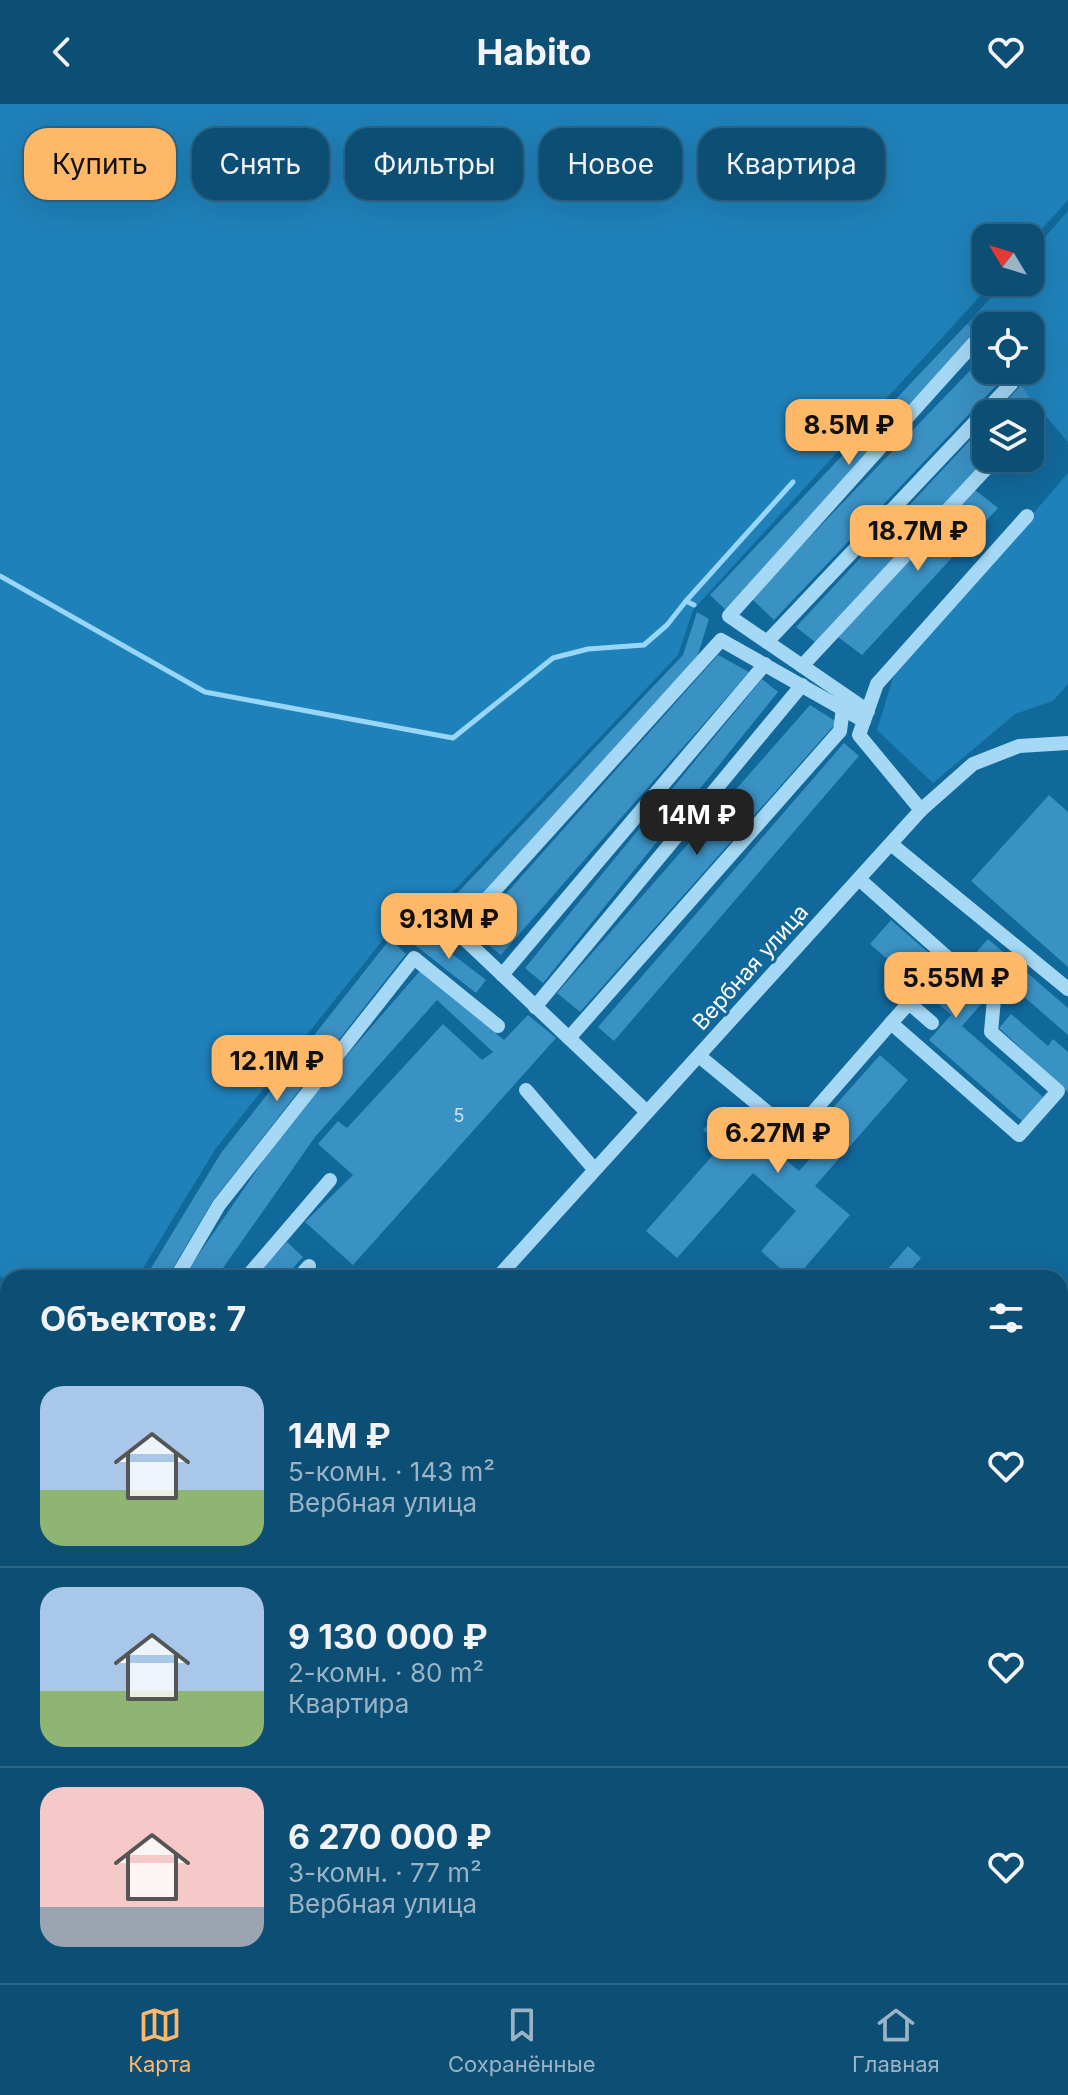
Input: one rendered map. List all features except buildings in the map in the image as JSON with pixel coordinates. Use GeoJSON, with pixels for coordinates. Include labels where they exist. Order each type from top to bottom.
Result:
{"type":"FeatureCollection","features":[{"type":"Feature","properties":{"kind":"street"},"geometry":{"type":"LineString","coordinates":[[866,716],[802,666],[729,616],[972,345]]}},
{"type":"Feature","properties":{"kind":"street"},"geometry":{"type":"LineString","coordinates":[[767,642],[1011,384]]}},
{"type":"Feature","properties":{"kind":"street"},"geometry":{"type":"LineString","coordinates":[[802,666],[983,472]]}},
{"type":"Feature","properties":{"kind":"street"},"geometry":{"type":"LineString","coordinates":[[921,810],[859,735],[877,684],[1027,516]]}},
{"type":"Feature","properties":{"kind":"street"},"geometry":{"type":"LineString","coordinates":[[647,1112],[457,932],[721,640],[843,708],[866,716]]}},
{"type":"Feature","properties":{"kind":"street"},"geometry":{"type":"LineString","coordinates":[[502,975],[765,664]]}},
{"type":"Feature","properties":{"kind":"street"},"geometry":{"type":"LineString","coordinates":[[535,1007],[802,685]]}},
{"type":"Feature","properties":{"kind":"street"},"geometry":{"type":"LineString","coordinates":[[569,1038],[840,731],[843,708]]}},
{"type":"Feature","properties":{"kind":"street","name":"Вербная улица"},"geometry":{"type":"LineString","coordinates":[[504,1270],[921,810],[973,764],[1019,746],[1068,743]]}},
{"type":"Feature","properties":{"kind":"street"},"geometry":{"type":"LineString","coordinates":[[891,844],[1068,989]]}},
{"type":"Feature","properties":{"kind":"street"},"geometry":{"type":"LineString","coordinates":[[859,879],[994,999],[991,1032],[1058,1091],[1014,1141],[891,1023]]}},
{"type":"Feature","properties":{"kind":"street"},"geometry":{"type":"LineString","coordinates":[[181,1270],[219,1205],[414,958],[498,1026]]}},
{"type":"Feature","properties":{"kind":"street"},"geometry":{"type":"LineString","coordinates":[[699,1056],[794,1134],[909,1003],[932,1023]]}},
{"type":"Feature","properties":{"kind":"street"},"geometry":{"type":"LineString","coordinates":[[526,1090],[594,1169]]}},
{"type":"Feature","properties":{"kind":"street"},"geometry":{"type":"LineString","coordinates":[[253,1270],[330,1180]]}},
{"type":"Feature","properties":{"kind":"street"},"geometry":{"type":"LineString","coordinates":[[305,1270],[309,1266]]}},
{"type":"Feature","properties":{"kind":"shaded area"},"geometry":{"type":"Polygon","coordinates":[[[0,104],[1068,104],[1068,200],[1044,227],[1044,224],[972,224],[972,296],[980,296],[693,610],[678,655],[423,923],[386,936],[216,1148],[142,1270],[0,1270],[0,104]]]}},
{"type":"Feature","properties":{"kind":"shaded area"},"geometry":{"type":"Polygon","coordinates":[[[1068,211],[1068,442],[1044,414],[1044,400],[1032,400],[1018,384],[1044,384],[1044,312],[978,312],[992,296],[1044,296],[1044,238],[1068,211]]]}},
{"type":"Feature","properties":{"kind":"shaded area"},"geometry":{"type":"Polygon","coordinates":[[[1068,473],[1068,684],[1053,701],[1015,714],[933,783],[877,730],[894,675],[1068,473]]]}},
{"type":"Feature","properties":{"kind":"waterway"},"geometry":{"type":"LineString","coordinates":[[686,601],[793,482]]}},
{"type":"Feature","properties":{"kind":"waterway"},"geometry":{"type":"LineString","coordinates":[[0,576],[205,692],[453,738],[553,658],[588,649],[644,645],[667,625],[686,601],[694,605]]}}]}
